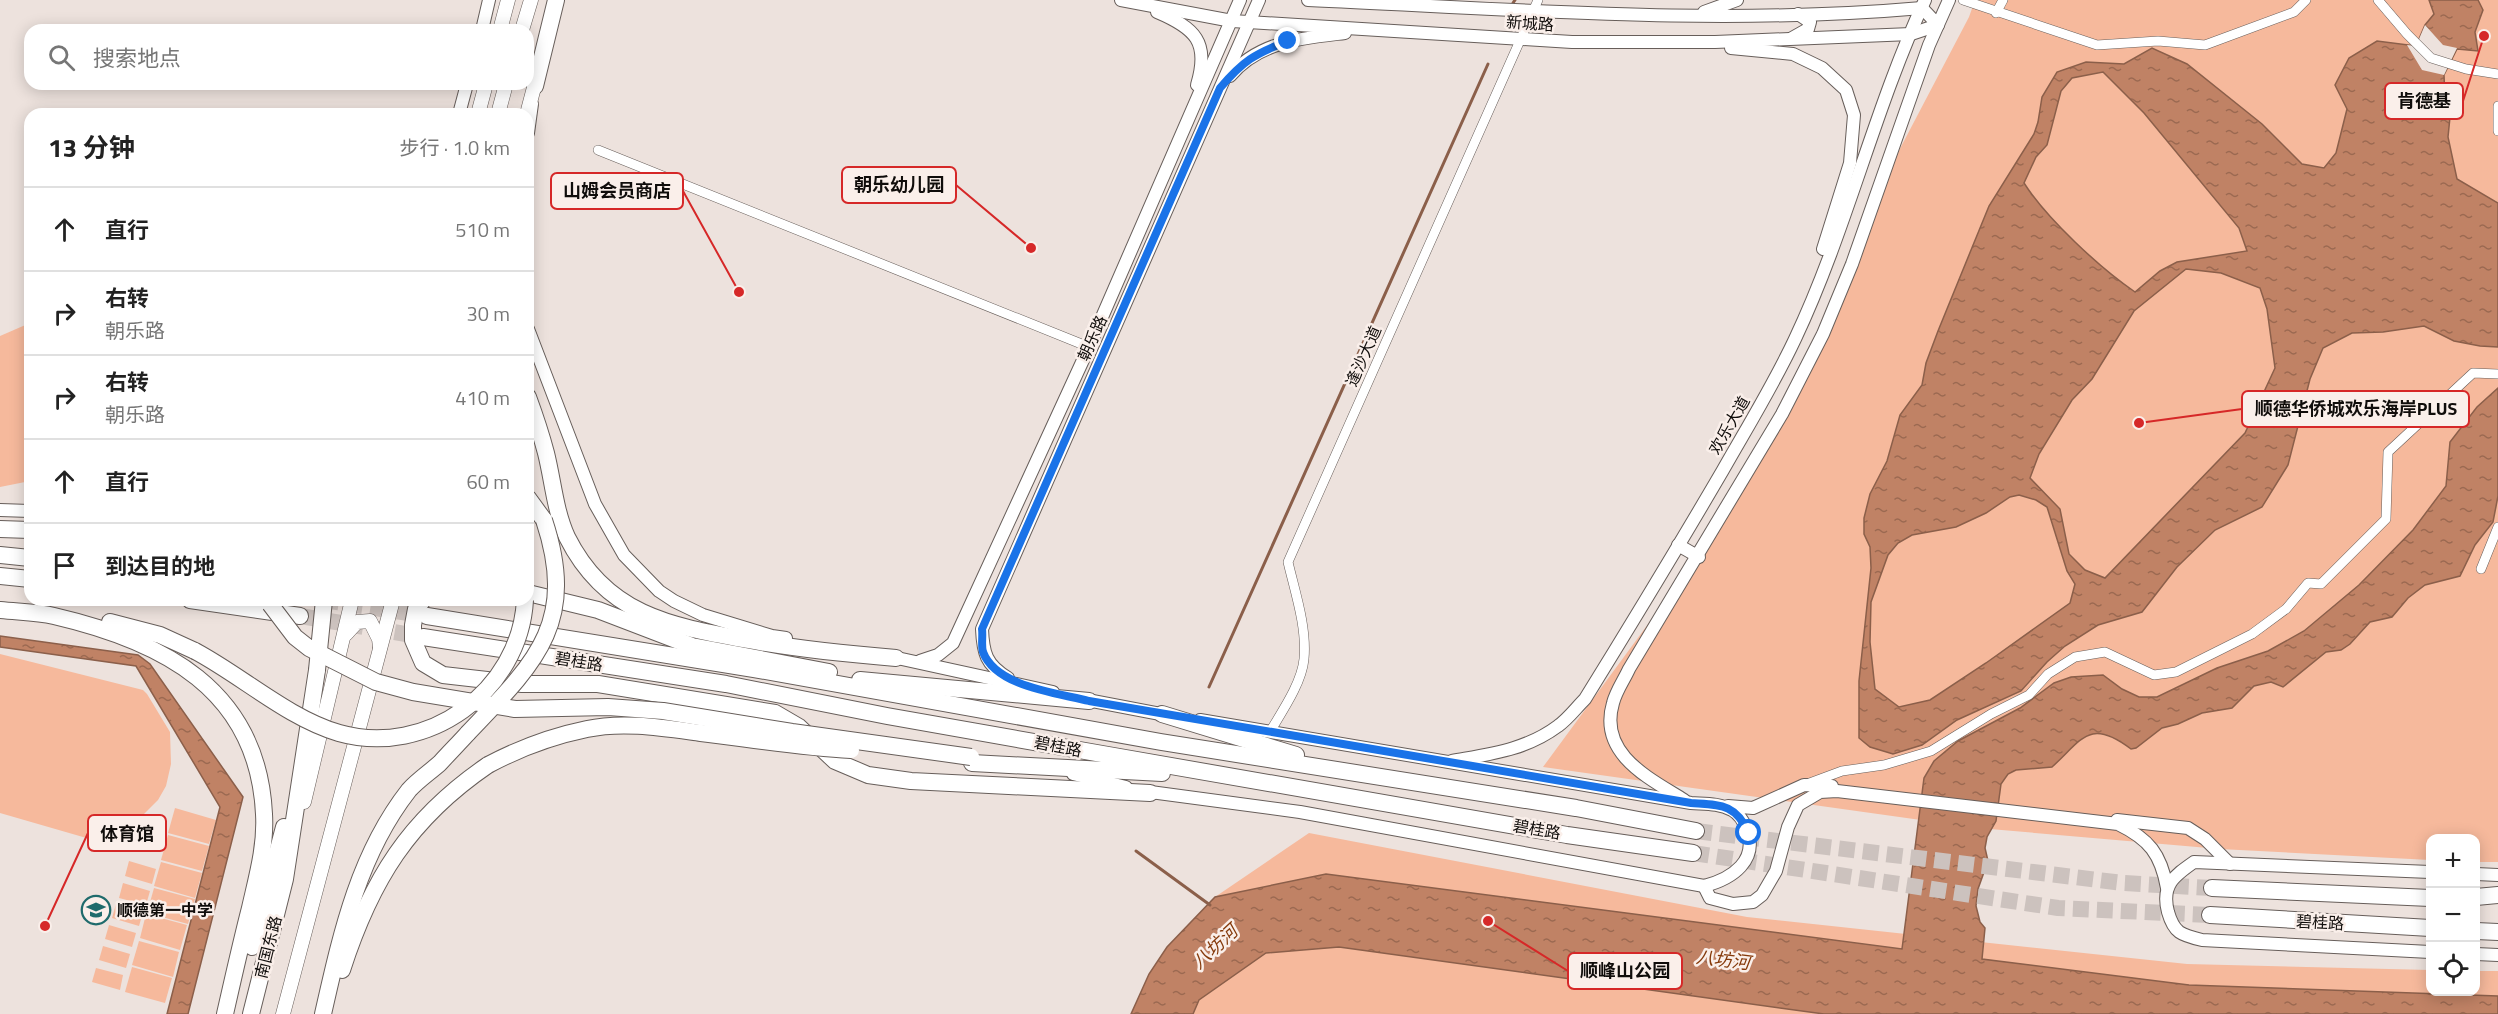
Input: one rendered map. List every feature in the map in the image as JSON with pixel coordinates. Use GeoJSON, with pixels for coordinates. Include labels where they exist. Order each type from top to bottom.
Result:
{"type":"FeatureCollection","features":[{"type":"Feature","properties":{"kind":"highway"},"geometry":{"type":"LineString","coordinates":[[535,86],[556,0]]}},
{"type":"Feature","properties":{"kind":"highway"},"geometry":{"type":"LineString","coordinates":[[534,413],[558,514],[577,554],[597,579],[622,602],[661,622],[706,633],[810,651],[896,658]]}},
{"type":"Feature","properties":{"kind":"highway"},"geometry":{"type":"LineString","coordinates":[[322,1014],[343,925],[368,856],[390,816],[411,788],[441,762],[525,672],[541,646],[551,623],[557,579],[554,550],[544,520],[534,506]]}},
{"type":"Feature","properties":{"kind":"highway"},"geometry":{"type":"LineString","coordinates":[[0,529],[24,530]]}},
{"type":"Feature","properties":{"kind":"highway"},"geometry":{"type":"LineString","coordinates":[[0,555],[24,557]]}},
{"type":"Feature","properties":{"kind":"highway"},"geometry":{"type":"LineString","coordinates":[[0,576],[24,578]]}},
{"type":"Feature","properties":{"kind":"highway"},"geometry":{"type":"LineString","coordinates":[[534,594],[598,610],[692,646],[880,681]]}},
{"type":"Feature","properties":{"kind":"highway"},"geometry":{"type":"LineString","coordinates":[[231,606],[300,616]]}},
{"type":"Feature","properties":{"kind":"highway"},"geometry":{"type":"LineString","coordinates":[[272,606],[295,637],[309,648],[376,682],[413,692],[515,709],[608,707],[663,711],[971,760]]}},
{"type":"Feature","properties":{"kind":"highway"},"geometry":{"type":"LineString","coordinates":[[234,1014],[306,745],[323,606]]}},
{"type":"Feature","properties":{"kind":"highway"},"geometry":{"type":"LineString","coordinates":[[0,610],[122,625],[160,635],[195,651],[321,726],[354,736],[394,737],[409,734],[449,719],[489,689],[502,671],[518,637],[524,606]]}},
{"type":"Feature","properties":{"kind":"highway"},"geometry":{"type":"LineString","coordinates":[[1150,793],[911,781],[868,775],[835,761],[799,727],[775,713],[598,684],[522,684],[443,675],[423,663],[413,640],[412,625],[416,609],[425,608],[785,675],[1360,775],[1575,808],[1696,831]]}},
{"type":"Feature","properties":{"kind":"highway"},"geometry":{"type":"LineString","coordinates":[[52,615],[115,633],[152,648],[190,670],[206,684],[232,715],[244,735],[257,770],[264,814],[263,848],[225,1014]]}},
{"type":"Feature","properties":{"kind":"highway","name":"碧桂路"},"geometry":{"type":"LineString","coordinates":[[423,636],[726,684],[887,716],[1234,777],[1567,834],[1693,853]]}},
{"type":"Feature","properties":{"kind":"highway"},"geometry":{"type":"LineString","coordinates":[[785,675],[880,681],[1089,701]]}},
{"type":"Feature","properties":{"kind":"highway"},"geometry":{"type":"LineString","coordinates":[[1162,714],[1360,775]]}},
{"type":"Feature","properties":{"kind":"highway"},"geometry":{"type":"LineString","coordinates":[[328,1014],[344,963],[380,879],[397,851],[427,815],[488,765],[524,749],[587,728],[621,726],[660,728],[817,748],[1048,768],[1234,777]]}},
{"type":"Feature","properties":{"kind":"highway","name":"南国东路"},"geometry":{"type":"LineString","coordinates":[[251,1014],[285,879],[306,745]]}},
{"type":"Feature","properties":{"kind":"highway"},"geometry":{"type":"LineString","coordinates":[[2212,888],[2426,898]]}},
{"type":"Feature","properties":{"kind":"highway"},"geometry":{"type":"LineString","coordinates":[[2480,897],[2498,895]]}},
{"type":"Feature","properties":{"kind":"highway"},"geometry":{"type":"LineString","coordinates":[[2480,899],[2498,901]]}},
{"type":"Feature","properties":{"kind":"highway","name":"碧桂路"},"geometry":{"type":"LineString","coordinates":[[2210,915],[2426,928]]}},
{"type":"Feature","properties":{"kind":"highway"},"geometry":{"type":"LineString","coordinates":[[2480,931],[2498,932]]}},
{"type":"Feature","properties":{"kind":"main road"},"geometry":{"type":"LineString","coordinates":[[502,24],[508,0]]}},
{"type":"Feature","properties":{"kind":"main road"},"geometry":{"type":"LineString","coordinates":[[524,24],[531,0]]}},
{"type":"Feature","properties":{"kind":"main road"},"geometry":{"type":"LineString","coordinates":[[534,90],[548,0]]}},
{"type":"Feature","properties":{"kind":"main road"},"geometry":{"type":"LineString","coordinates":[[480,108],[484,90]]}},
{"type":"Feature","properties":{"kind":"main road"},"geometry":{"type":"LineString","coordinates":[[500,108],[504,90]]}},
{"type":"Feature","properties":{"kind":"main road"},"geometry":{"type":"LineString","coordinates":[[529,108],[534,90]]}},
{"type":"Feature","properties":{"kind":"main road"},"geometry":{"type":"LineString","coordinates":[[285,879],[351,606]]}},
{"type":"Feature","properties":{"kind":"main road","name":"南国东路"},"geometry":{"type":"LineString","coordinates":[[283,1014],[391,606]]}},
{"type":"Feature","properties":{"kind":"main road"},"geometry":{"type":"LineString","coordinates":[[343,639],[349,628],[366,619],[374,626],[380,649]]}},
{"type":"Feature","properties":{"kind":"street"},"geometry":{"type":"LineString","coordinates":[[483,24],[489,0]]}},
{"type":"Feature","properties":{"kind":"street"},"geometry":{"type":"LineString","coordinates":[[532,108],[535,86],[564,0]]}},
{"type":"Feature","properties":{"kind":"street"},"geometry":{"type":"LineString","coordinates":[[1121,0],[1183,23],[1197,38],[1203,65],[1184,131]]}},
{"type":"Feature","properties":{"kind":"street","name":"新城路"},"geometry":{"type":"LineString","coordinates":[[1121,0],[1232,21],[1572,42],[1682,43],[1788,40],[1911,34],[1938,25]]}},
{"type":"Feature","properties":{"kind":"street","name":"朝乐路"},"geometry":{"type":"LineString","coordinates":[[918,662],[938,655],[953,643],[1089,347],[1240,0]]}},
{"type":"Feature","properties":{"kind":"street","name":"朝乐路"},"geometry":{"type":"LineString","coordinates":[[1014,682],[997,671],[983,652],[982,629],[1259,0]]}},
{"type":"Feature","properties":{"kind":"street","name":"新城路"},"geometry":{"type":"LineString","coordinates":[[1308,0],[1535,5],[1602,15],[1797,14],[1923,4]]}},
{"type":"Feature","properties":{"kind":"street"},"geometry":{"type":"LineString","coordinates":[[1695,15],[1737,0]]}},
{"type":"Feature","properties":{"kind":"street"},"geometry":{"type":"LineString","coordinates":[[1691,803],[1635,770],[1623,756],[1613,738],[1610,718],[1613,702],[1629,669],[1699,556],[1782,414],[1823,334],[1852,264],[1896,135],[1949,0]]}},
{"type":"Feature","properties":{"kind":"street"},"geometry":{"type":"LineString","coordinates":[[1963,0],[1996,13],[2097,45],[2158,41],[2205,45],[2294,12],[2306,0]]}},
{"type":"Feature","properties":{"kind":"street"},"geometry":{"type":"LineString","coordinates":[[1996,13],[2003,0]]}},
{"type":"Feature","properties":{"kind":"street"},"geometry":{"type":"LineString","coordinates":[[2378,0],[2407,34],[2432,58],[2461,65],[2466,69],[2498,74]]}},
{"type":"Feature","properties":{"kind":"street"},"geometry":{"type":"LineString","coordinates":[[1923,4],[1938,25]]}},
{"type":"Feature","properties":{"kind":"street","name":"欢乐大道"},"geometry":{"type":"LineString","coordinates":[[1442,762],[1510,750],[1537,740],[1560,725],[1585,699],[1767,392],[1803,320],[1923,4]]}},
{"type":"Feature","properties":{"kind":"street","name":"逢沙大道"},"geometry":{"type":"LineString","coordinates":[[1270,730],[1292,695],[1304,659],[1301,619],[1288,562],[1535,5]]}},
{"type":"Feature","properties":{"kind":"street"},"geometry":{"type":"LineString","coordinates":[[1788,40],[1808,29],[1810,22],[1797,14]]}},
{"type":"Feature","properties":{"kind":"street"},"geometry":{"type":"LineString","coordinates":[[1220,88],[1240,65],[1272,47],[1288,41],[1372,29]]}},
{"type":"Feature","properties":{"kind":"street"},"geometry":{"type":"LineString","coordinates":[[1682,43],[1793,54],[1822,68],[1846,90],[1854,115],[1850,163],[1803,320]]}},
{"type":"Feature","properties":{"kind":"street"},"geometry":{"type":"LineString","coordinates":[[461,108],[465,90]]}},
{"type":"Feature","properties":{"kind":"street"},"geometry":{"type":"LineString","coordinates":[[2498,106],[2498,131]]}},
{"type":"Feature","properties":{"kind":"street"},"geometry":{"type":"LineString","coordinates":[[1875,128],[1896,135]]}},
{"type":"Feature","properties":{"kind":"street"},"geometry":{"type":"LineString","coordinates":[[598,150],[1089,347]]}},
{"type":"Feature","properties":{"kind":"street"},"geometry":{"type":"LineString","coordinates":[[534,344],[602,519],[624,555],[660,591],[674,601],[703,615],[772,636],[847,647],[1014,682],[1089,701],[1691,803],[1753,808],[1842,771],[1884,765],[1931,751],[1991,714],[2029,695],[2048,674],[2075,657],[2105,652],[2154,675],[2176,672],[2252,634],[2286,609],[2308,583],[2321,584],[2386,519],[2388,452],[2473,373],[2498,374]]}},
{"type":"Feature","properties":{"kind":"street"},"geometry":{"type":"LineString","coordinates":[[0,510],[24,511]]}},
{"type":"Feature","properties":{"kind":"street"},"geometry":{"type":"LineString","coordinates":[[2481,569],[2498,527]]}},
{"type":"Feature","properties":{"kind":"street"},"geometry":{"type":"LineString","coordinates":[[1678,545],[1699,556]]}},
{"type":"Feature","properties":{"kind":"street"},"geometry":{"type":"LineString","coordinates":[[978,589],[974,608],[978,612],[984,611],[996,597]]}},
{"type":"Feature","properties":{"kind":"street"},"geometry":{"type":"LineString","coordinates":[[1048,768],[1150,793],[1300,812],[1704,885],[1729,877],[1740,869],[1749,855],[1750,842],[1744,822],[1739,814],[1721,805]]}},
{"type":"Feature","properties":{"kind":"street"},"geometry":{"type":"LineString","coordinates":[[1804,785],[2188,828],[2205,839],[2230,864]]}},
{"type":"Feature","properties":{"kind":"street"},"geometry":{"type":"LineString","coordinates":[[1704,885],[1710,898],[1733,904],[1753,902],[1762,895],[1776,871],[1788,827],[1798,805],[1820,792],[1855,791]]}},
{"type":"Feature","properties":{"kind":"street"},"geometry":{"type":"LineString","coordinates":[[2064,815],[2118,824],[2138,834],[2152,847],[2163,868],[2167,888]]}},
{"type":"Feature","properties":{"kind":"street"},"geometry":{"type":"LineString","coordinates":[[2426,873],[2194,862],[2178,874],[2167,888],[2164,898],[2172,926],[2183,935],[2202,940],[2426,952]]}},
{"type":"Feature","properties":{"kind":"street"},"geometry":{"type":"LineString","coordinates":[[2480,874],[2498,875]]}},
{"type":"Feature","properties":{"kind":"street"},"geometry":{"type":"LineString","coordinates":[[2480,954],[2498,955]]}},
{"type":"Feature","properties":{"kind":"shaded area"},"geometry":{"type":"Polygon","coordinates":[[[1975,0],[2498,0],[2498,862],[2480,862],[2480,834],[2426,834],[2426,860],[2220,849],[1978,828],[1543,767],[1729,514],[1830,331],[1893,162],[1969,17],[1975,0]]]}},
{"type":"Feature","properties":{"kind":"shaded area"},"geometry":{"type":"Polygon","coordinates":[[[24,326],[24,482],[0,487],[0,336],[24,326]]]}},
{"type":"Feature","properties":{"kind":"shaded area"},"geometry":{"type":"Polygon","coordinates":[[[0,654],[143,690],[147,694],[170,732],[171,764],[166,786],[158,800],[139,819],[127,826],[121,848],[0,813],[0,654]]]}},
{"type":"Feature","properties":{"kind":"shaded area"},"geometry":{"type":"Polygon","coordinates":[[[175,808],[216,820],[209,844],[168,833],[175,808]]]}},
{"type":"Feature","properties":{"kind":"shaded area"},"geometry":{"type":"Polygon","coordinates":[[[1309,833],[1747,917],[2187,964],[2426,970],[2426,996],[2480,996],[2480,971],[2498,971],[2498,1014],[1131,1014],[1149,974],[1167,947],[1215,897],[1309,833]]]}},
{"type":"Feature","properties":{"kind":"shaded area"},"geometry":{"type":"Polygon","coordinates":[[[168,835],[209,846],[202,871],[161,860],[168,835]]]}},
{"type":"Feature","properties":{"kind":"shaded area"},"geometry":{"type":"Polygon","coordinates":[[[129,861],[156,869],[152,884],[125,876],[129,861]]]}},
{"type":"Feature","properties":{"kind":"shaded area"},"geometry":{"type":"Polygon","coordinates":[[[161,862],[202,873],[195,898],[154,886],[161,862]]]}},
{"type":"Feature","properties":{"kind":"shaded area"},"geometry":{"type":"Polygon","coordinates":[[[123,883],[150,891],[146,905],[119,898],[123,883]]]}},
{"type":"Feature","properties":{"kind":"shaded area"},"geometry":{"type":"Polygon","coordinates":[[[154,888],[195,899],[188,924],[147,913],[154,888]]]}},
{"type":"Feature","properties":{"kind":"shaded area"},"geometry":{"type":"Polygon","coordinates":[[[116,904],[143,912],[139,926],[112,918],[116,904]]]}},
{"type":"Feature","properties":{"kind":"shaded area"},"geometry":{"type":"Polygon","coordinates":[[[146,914],[187,925],[180,950],[140,938],[146,914]]]}},
{"type":"Feature","properties":{"kind":"shaded area"},"geometry":{"type":"Polygon","coordinates":[[[109,925],[136,933],[132,947],[105,939],[109,925]]]}},
{"type":"Feature","properties":{"kind":"shaded area"},"geometry":{"type":"Polygon","coordinates":[[[139,941],[179,952],[173,977],[132,965],[139,941]]]}},
{"type":"Feature","properties":{"kind":"shaded area"},"geometry":{"type":"Polygon","coordinates":[[[103,946],[130,954],[126,968],[99,960],[103,946]]]}},
{"type":"Feature","properties":{"kind":"shaded area"},"geometry":{"type":"Polygon","coordinates":[[[132,967],[172,978],[165,1003],[125,992],[132,967]]]}},
{"type":"Feature","properties":{"kind":"shaded area"},"geometry":{"type":"Polygon","coordinates":[[[96,968],[123,975],[120,990],[92,982],[96,968]]]}},
{"type":"Feature","properties":{"kind":"water"},"geometry":{"type":"Polygon","coordinates":[[[2429,0],[2478,0],[2483,10],[2475,32],[2478,51],[2457,49],[2444,75],[2445,100],[2451,107],[2448,137],[2457,179],[2498,203],[2498,347],[2454,341],[2424,326],[2383,332],[2352,333],[2323,348],[2310,379],[2288,465],[2262,507],[2215,530],[2177,567],[2142,612],[2098,625],[2065,646],[2021,691],[1957,720],[1922,745],[1893,754],[1870,747],[1859,738],[1859,681],[1871,568],[1870,547],[1864,534],[1864,518],[1870,494],[1887,461],[1900,415],[1922,385],[1926,363],[1989,206],[2034,134],[2042,97],[2057,72],[2086,62],[2124,64],[2152,48],[2187,64],[2262,124],[2302,164],[2324,168],[2336,153],[2347,109],[2335,85],[2349,58],[2377,41],[2416,46],[2425,25],[2434,14],[2429,0]],[[2103,72],[2072,78],[2061,91],[2047,145],[2036,157],[2024,183],[2046,212],[2106,270],[2135,292],[2160,271],[2177,262],[2247,251],[2239,228],[2144,113],[2103,72]],[[2186,269],[2134,311],[2092,379],[2072,400],[2039,454],[2030,478],[2060,509],[2069,554],[2085,570],[2105,578],[2245,433],[2275,368],[2267,309],[2260,288],[2221,273],[2186,269]],[[2019,495],[2010,497],[1986,513],[1956,527],[1912,535],[1898,543],[1888,555],[1871,602],[1870,642],[1875,689],[1899,707],[1930,700],[2070,603],[2075,584],[2067,571],[2047,507],[2036,500],[2019,495]]]}},
{"type":"Feature","properties":{"kind":"water","name":"八坊河"},"geometry":{"type":"Polygon","coordinates":[[[2498,388],[2498,496],[2493,522],[2475,545],[2460,576],[2425,585],[2408,598],[2392,617],[2370,622],[2350,644],[2341,650],[2326,652],[2283,687],[2271,682],[2254,686],[2232,708],[2202,713],[2178,724],[2162,728],[2136,748],[2131,749],[2117,739],[2095,734],[2079,741],[2052,767],[2016,770],[2008,774],[2001,784],[1996,821],[1987,837],[1985,848],[1988,861],[1978,889],[1976,906],[1980,922],[1985,928],[1982,959],[2189,985],[2426,993],[2426,996],[2498,996],[2498,1014],[1824,1014],[1339,947],[1266,953],[1199,1000],[1193,1014],[1131,1014],[1149,974],[1167,947],[1215,897],[1326,874],[1902,949],[1924,778],[1934,761],[1958,741],[2020,708],[2054,683],[2071,677],[2103,675],[2122,689],[2139,697],[2157,697],[2217,668],[2268,651],[2304,631],[2359,585],[2413,530],[2446,486],[2450,442],[2477,407],[2498,388]]]}},
{"type":"Feature","properties":{"kind":"water"},"geometry":{"type":"Polygon","coordinates":[[[0,636],[138,655],[150,664],[243,797],[188,1014],[167,1014],[220,807],[136,666],[0,647],[0,636]]]}},
{"type":"Feature","properties":{"kind":"pier"},"geometry":{"type":"Polygon","coordinates":[[[2425,25],[2443,45],[2457,48],[2444,75],[2422,70],[2407,45],[2416,46],[2425,25]]]}},
{"type":"Feature","properties":{"kind":"waterway"},"geometry":{"type":"LineString","coordinates":[[1209,687],[1488,64]]}},
{"type":"Feature","properties":{"kind":"waterway"},"geometry":{"type":"LineString","coordinates":[[1136,851],[1210,905]]}},
{"type":"Feature","properties":{"kind":"tunnel"},"geometry":{"type":"LineString","coordinates":[[362,606],[427,616]]}},
{"type":"Feature","properties":{"kind":"tunnel"},"geometry":{"type":"LineString","coordinates":[[300,616],[423,637]]}},
{"type":"Feature","properties":{"kind":"tunnel"},"geometry":{"type":"LineString","coordinates":[[1696,831],[2123,883],[2212,888]]}},
{"type":"Feature","properties":{"kind":"tunnel"},"geometry":{"type":"LineString","coordinates":[[1693,853],[2058,908],[2210,915]]}},
{"type":"Feature","properties":{"kind":"place","name":"肯德基"},"geometry":{"type":"Point","coordinates":[2484,36]}},
{"type":"Feature","properties":{"kind":"place","name":"朝乐幼儿园"},"geometry":{"type":"Point","coordinates":[1031,248]}},
{"type":"Feature","properties":{"kind":"place","name":"山姆会员商店"},"geometry":{"type":"Point","coordinates":[739,292]}},
{"type":"Feature","properties":{"kind":"place","name":"顺德华侨城欢乐海岸PLUS"},"geometry":{"type":"Point","coordinates":[2139,423]}},
{"type":"Feature","properties":{"kind":"place","name":"顺德第一中学"},"geometry":{"type":"Point","coordinates":[96,910]}},
{"type":"Feature","properties":{"kind":"place","name":"顺峰山公园"},"geometry":{"type":"Point","coordinates":[1488,921]}},
{"type":"Feature","properties":{"kind":"place","name":"体育馆"},"geometry":{"type":"Point","coordinates":[45,926]}},
{"type":"Feature","properties":{"kind":"route"},"geometry":{"type":"LineString","coordinates":[[1288,41],[1264,50],[1240,65],[1220,88],[982,629],[983,652],[997,671],[1014,682],[1089,701],[1314,737],[1442,762],[1691,803],[1721,805],[1739,814],[1749,833]]}}]}
